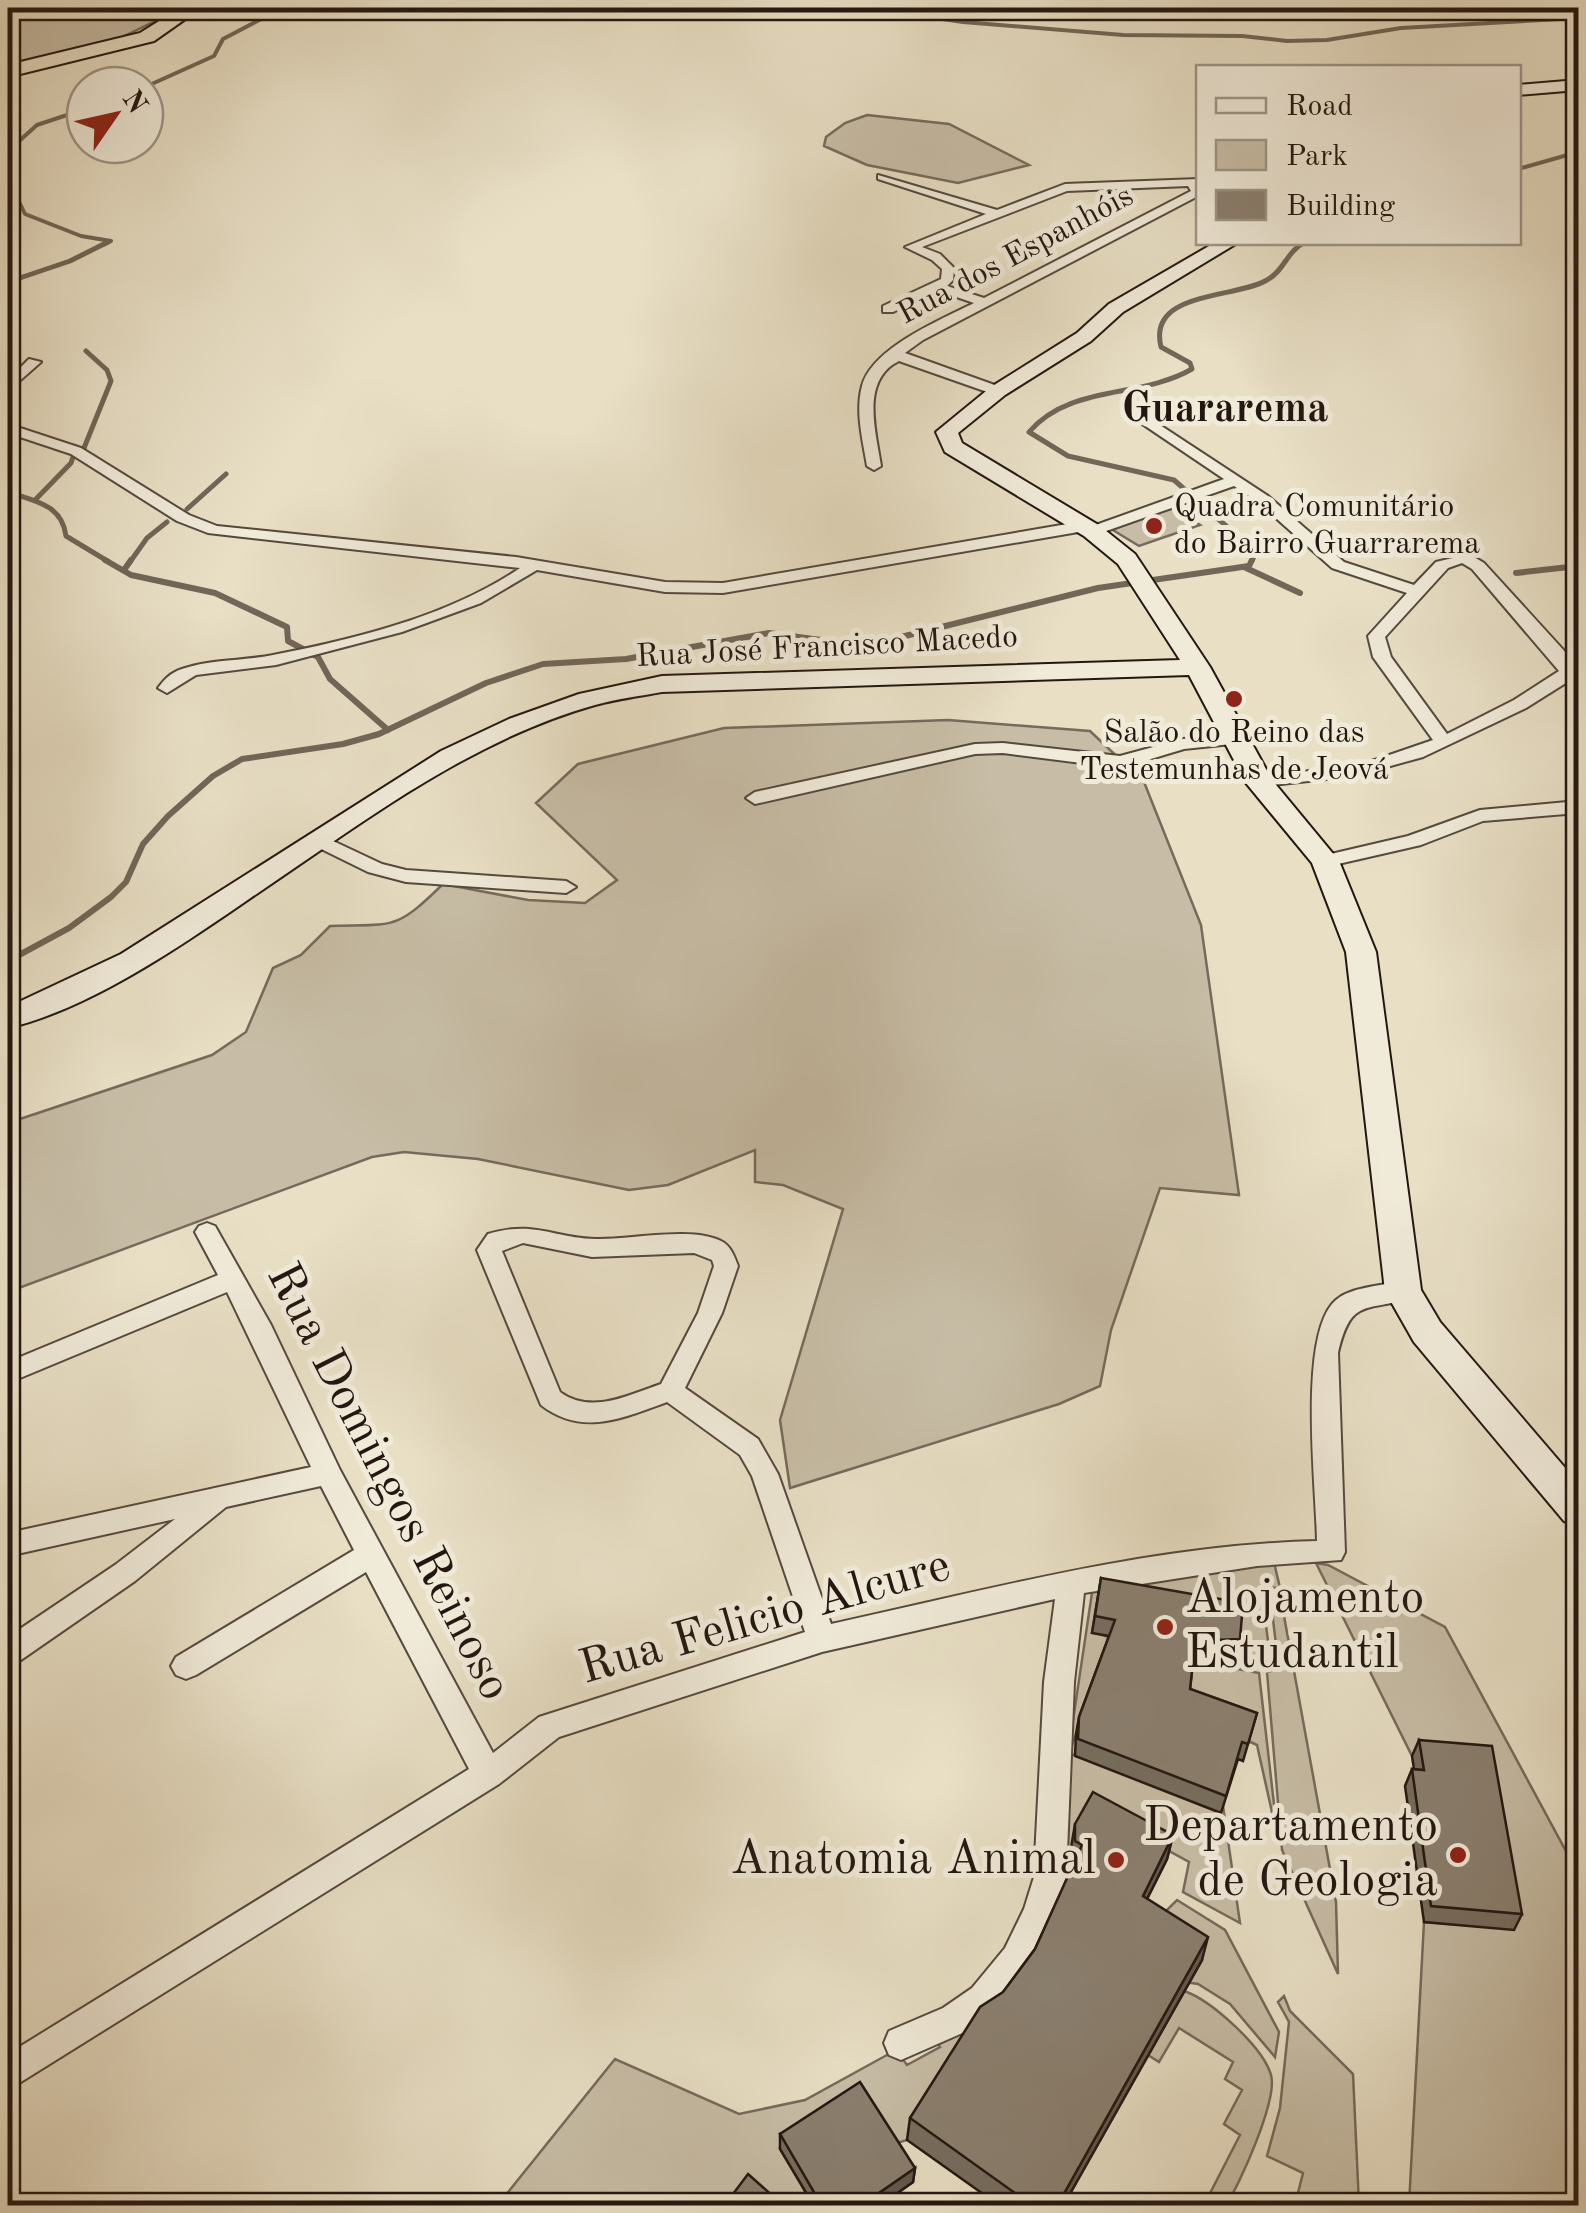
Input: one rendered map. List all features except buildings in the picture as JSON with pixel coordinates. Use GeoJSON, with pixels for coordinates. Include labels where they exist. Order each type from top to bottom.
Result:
{"type":"FeatureCollection","features":[{"type":"Feature","properties":{"kind":"highway"},"geometry":{"type":"LineString","coordinates":[[8,71],[147,37],[192,8]]}},
{"type":"Feature","properties":{"kind":"street"},"geometry":{"type":"LineString","coordinates":[[1521,90],[1578,86]]}},
{"type":"Feature","properties":{"kind":"street"},"geometry":{"type":"LineString","coordinates":[[882,177],[996,213]]}},
{"type":"Feature","properties":{"kind":"street"},"geometry":{"type":"LineString","coordinates":[[888,309],[947,280],[948,268],[910,247],[1065,188],[1196,183]]}},
{"type":"Feature","properties":{"kind":"street","name":"Rua dos Espanhóis"},"geometry":{"type":"LineString","coordinates":[[998,390],[898,356],[898,352],[984,302],[1196,193]]}},
{"type":"Feature","properties":{"kind":"street"},"geometry":{"type":"LineString","coordinates":[[1225,245],[1116,308],[1070,348],[998,390],[947,432],[953,447],[1088,529],[1143,580],[1197,667],[1260,783],[1325,861],[1361,952],[1403,1291],[1426,1332],[1578,1510]]}},
{"type":"Feature","properties":{"kind":"street"},"geometry":{"type":"LineString","coordinates":[[938,287],[984,302]]}},
{"type":"Feature","properties":{"kind":"street"},"geometry":{"type":"LineString","coordinates":[[874,466],[867,384],[878,366],[898,356]]}},
{"type":"Feature","properties":{"kind":"street"},"geometry":{"type":"LineString","coordinates":[[8,387],[34,362]]}},
{"type":"Feature","properties":{"kind":"street"},"geometry":{"type":"LineString","coordinates":[[1134,412],[1263,499],[1338,565],[1416,592]]}},
{"type":"Feature","properties":{"kind":"street"},"geometry":{"type":"LineString","coordinates":[[8,428],[76,452],[198,526],[534,566],[665,587],[723,588],[1088,529],[1233,481]]}},
{"type":"Feature","properties":{"kind":"street"},"geometry":{"type":"LineString","coordinates":[[1260,783],[1369,767],[1443,741],[1553,684],[1568,671],[1561,658],[1478,566],[1463,557],[1451,559],[1376,636],[1382,657],[1443,741]]}},
{"type":"Feature","properties":{"kind":"street"},"geometry":{"type":"LineString","coordinates":[[167,688],[182,674],[309,652],[475,600],[534,566]]}},
{"type":"Feature","properties":{"kind":"street","name":"Rua José Francisco Macedo"},"geometry":{"type":"LineString","coordinates":[[8,1018],[134,960],[316,839],[508,726],[631,688],[750,680],[1197,667]]}},
{"type":"Feature","properties":{"kind":"street"},"geometry":{"type":"LineString","coordinates":[[755,798],[975,749],[1004,748],[1122,762],[1183,744],[1235,739]]}},
{"type":"Feature","properties":{"kind":"street"},"geometry":{"type":"LineString","coordinates":[[1325,861],[1414,842],[1480,816],[1578,806]]}},
{"type":"Feature","properties":{"kind":"street"},"geometry":{"type":"LineString","coordinates":[[316,839],[374,868],[406,876],[566,887]]}},
{"type":"Feature","properties":{"kind":"street","name":"Rua Domingos Reinoso"},"geometry":{"type":"LineString","coordinates":[[207,1232],[328,1474],[488,1774]]}},
{"type":"Feature","properties":{"kind":"street"},"geometry":{"type":"LineString","coordinates":[[523,1234],[592,1248],[712,1247],[726,1266],[710,1313],[670,1391],[591,1414],[564,1412],[550,1398],[489,1250],[498,1240],[523,1234]]}},
{"type":"Feature","properties":{"kind":"street"},"geometry":{"type":"LineString","coordinates":[[8,1373],[233,1279]]}},
{"type":"Feature","properties":{"kind":"street","name":"Rua Felicio Alcure"},"geometry":{"type":"LineString","coordinates":[[8,2073],[488,1774],[550,1728],[822,1639],[1071,1584],[1257,1554],[1331,1552],[1325,1352],[1332,1320],[1350,1299],[1403,1291]]}},
{"type":"Feature","properties":{"kind":"street"},"geometry":{"type":"LineString","coordinates":[[670,1391],[749,1447],[765,1474],[822,1639]]}},
{"type":"Feature","properties":{"kind":"street"},"geometry":{"type":"LineString","coordinates":[[8,1544],[328,1474]]}},
{"type":"Feature","properties":{"kind":"street"},"geometry":{"type":"LineString","coordinates":[[8,1653],[125,1572],[220,1498]]}},
{"type":"Feature","properties":{"kind":"street"},"geometry":{"type":"LineString","coordinates":[[186,1666],[371,1554]]}},
{"type":"Feature","properties":{"kind":"street"},"geometry":{"type":"LineString","coordinates":[[901,2042],[962,2016],[984,2000],[1004,1978],[1045,1894],[1050,1877],[1058,1682],[1071,1584]]}},
{"type":"Feature","properties":{"kind":"green space"},"geometry":{"type":"Polygon","coordinates":[[[8,8],[182,8],[116,40],[8,66],[8,8]]]}},
{"type":"Feature","properties":{"kind":"green space"},"geometry":{"type":"Polygon","coordinates":[[[867,115],[949,124],[1029,165],[958,183],[867,165],[824,146],[826,137],[845,123],[867,115]]]}},
{"type":"Feature","properties":{"kind":"green space","name":"Quadra Comunitário do Bairro Guarrarema"},"geometry":{"type":"Polygon","coordinates":[[[1168,506],[1200,525],[1139,546],[1108,527],[1168,506]]]}},
{"type":"Feature","properties":{"kind":"green space"},"geometry":{"type":"Polygon","coordinates":[[[948,720],[1090,731],[1144,782],[1201,925],[1239,1195],[1160,1188],[1111,1330],[1100,1386],[1059,1404],[790,1488],[780,1420],[843,1209],[783,1185],[755,1182],[755,1150],[668,1185],[629,1190],[478,1159],[404,1152],[372,1157],[8,1292],[8,1123],[212,1055],[246,1032],[273,968],[301,955],[330,926],[393,922],[414,910],[443,884],[528,900],[585,903],[617,880],[536,803],[578,764],[724,728],[948,720]]]}},
{"type":"Feature","properties":{"kind":"green space"},"geometry":{"type":"Polygon","coordinates":[[[1273,1558],[1280,1588],[1261,1587],[1271,1664],[1236,1656],[1238,1621],[1098,1596],[1092,1632],[1190,1661],[1211,1655],[1219,1657],[1222,1666],[1259,1673],[1278,1839],[1257,1745],[1099,1673],[1069,1753],[1220,1812],[1223,1806],[1240,1923],[1183,1892],[1189,1862],[1092,1809],[1064,1861],[1162,1915],[1177,1900],[1225,1930],[1279,2032],[1275,2057],[1230,2004],[1198,1984],[1022,1957],[1068,1754],[1093,1586],[1273,1558]]]}},
{"type":"Feature","properties":{"kind":"green space"},"geometry":{"type":"Polygon","coordinates":[[[1316,1563],[1328,1565],[1445,1627],[1575,1868],[1578,2205],[1409,2205],[1424,1922],[1514,1929],[1485,1763],[1412,1756],[1316,1563]]]}},
{"type":"Feature","properties":{"kind":"green space"},"geometry":{"type":"Polygon","coordinates":[[[1280,1594],[1336,1902],[1338,1974],[1282,1850],[1267,1672],[1279,1669],[1270,1595],[1280,1594]]]}},
{"type":"Feature","properties":{"kind":"green space"},"geometry":{"type":"Polygon","coordinates":[[[1184,1991],[1235,2026],[1258,2051],[1271,2075],[1264,2121],[1226,2205],[1204,2205],[1240,2135],[1224,2124],[1242,2090],[1225,2079],[1233,2062],[1179,2028],[1159,2062],[1148,2055],[1184,1991]]]}},
{"type":"Feature","properties":{"kind":"green space"},"geometry":{"type":"Polygon","coordinates":[[[1284,1996],[1290,2011],[1353,2074],[1359,2205],[1295,2205],[1303,2173],[1267,2156],[1280,2108],[1289,2022],[1278,2002],[1284,1996]]]}},
{"type":"Feature","properties":{"kind":"green space"},"geometry":{"type":"Polygon","coordinates":[[[991,2007],[907,2140],[890,2145],[780,2149],[813,2205],[497,2206],[615,2059],[739,2114],[805,2100],[896,2050],[907,2065],[940,2047],[930,2032],[991,2007]]]}},
{"type":"Feature","properties":{"kind":"waterway"},"geometry":{"type":"LineString","coordinates":[[165,78],[214,56],[223,39],[263,18],[272,8]]}},
{"type":"Feature","properties":{"kind":"waterway"},"geometry":{"type":"LineString","coordinates":[[868,8],[963,22],[1123,35],[1242,36],[1287,41],[1327,40],[1401,28],[1578,18]]}},
{"type":"Feature","properties":{"kind":"waterway"},"geometry":{"type":"LineString","coordinates":[[8,151],[37,125],[65,116]]}},
{"type":"Feature","properties":{"kind":"waterway"},"geometry":{"type":"LineString","coordinates":[[1521,168],[1578,152]]}},
{"type":"Feature","properties":{"kind":"waterway"},"geometry":{"type":"LineString","coordinates":[[8,179],[25,214],[81,236],[111,241],[103,245]]}},
{"type":"Feature","properties":{"kind":"waterway"},"geometry":{"type":"LineString","coordinates":[[8,282],[70,261],[108,242]]}},
{"type":"Feature","properties":{"kind":"waterway"},"geometry":{"type":"LineString","coordinates":[[1251,562],[1255,555],[1250,547],[1174,480],[1068,456],[1029,432],[1064,406],[1150,385],[1192,369],[1190,363],[1161,347],[1160,329],[1167,316],[1180,306],[1267,280],[1301,245]]}},
{"type":"Feature","properties":{"kind":"waterway"},"geometry":{"type":"LineString","coordinates":[[84,448],[111,381],[107,370],[86,351]]}},
{"type":"Feature","properties":{"kind":"waterway"},"geometry":{"type":"LineString","coordinates":[[36,499],[71,463],[74,454]]}},
{"type":"Feature","properties":{"kind":"waterway"},"geometry":{"type":"LineString","coordinates":[[187,509],[226,474]]}},
{"type":"Feature","properties":{"kind":"waterway"},"geometry":{"type":"LineString","coordinates":[[8,492],[53,510],[66,536],[109,562]]}},
{"type":"Feature","properties":{"kind":"waterway"},"geometry":{"type":"LineString","coordinates":[[130,562],[147,538],[167,522]]}},
{"type":"Feature","properties":{"kind":"waterway"},"geometry":{"type":"LineString","coordinates":[[105,560],[131,575],[215,593],[287,627],[288,641],[318,657],[330,679],[388,730]]}},
{"type":"Feature","properties":{"kind":"waterway"},"geometry":{"type":"LineString","coordinates":[[124,570],[131,560]]}},
{"type":"Feature","properties":{"kind":"waterway"},"geometry":{"type":"LineString","coordinates":[[388,730],[486,683],[543,664],[626,659],[769,633],[843,643],[889,640],[1098,588],[1249,566],[1251,562]]}},
{"type":"Feature","properties":{"kind":"waterway"},"geometry":{"type":"LineString","coordinates":[[1516,573],[1578,566]]}},
{"type":"Feature","properties":{"kind":"waterway"},"geometry":{"type":"LineString","coordinates":[[1244,567],[1300,593]]}},
{"type":"Feature","properties":{"kind":"waterway"},"geometry":{"type":"LineString","coordinates":[[8,961],[69,928],[111,897],[126,882],[143,844],[213,776],[242,759],[343,744],[388,730]]}},
{"type":"Feature","properties":{"kind":"place","name":"Quadra Comunitário do Bairro Guarrarema"},"geometry":{"type":"Point","coordinates":[1154,526]}},
{"type":"Feature","properties":{"kind":"place","name":"Salão do Reino das Testemunhas de Jeová"},"geometry":{"type":"Point","coordinates":[1234,699]}},
{"type":"Feature","properties":{"kind":"place","name":"Alojamento Estudantil"},"geometry":{"type":"Point","coordinates":[1165,1627]}},
{"type":"Feature","properties":{"kind":"place","name":"Departamento de Geologia"},"geometry":{"type":"Point","coordinates":[1458,1855]}},
{"type":"Feature","properties":{"kind":"place","name":"Anatomia Animal"},"geometry":{"type":"Point","coordinates":[1116,1860]}},
{"type":"Feature","properties":{"kind":"district","name":"Guararema"},"geometry":{"type":"Point","coordinates":[1225,410]}}]}
